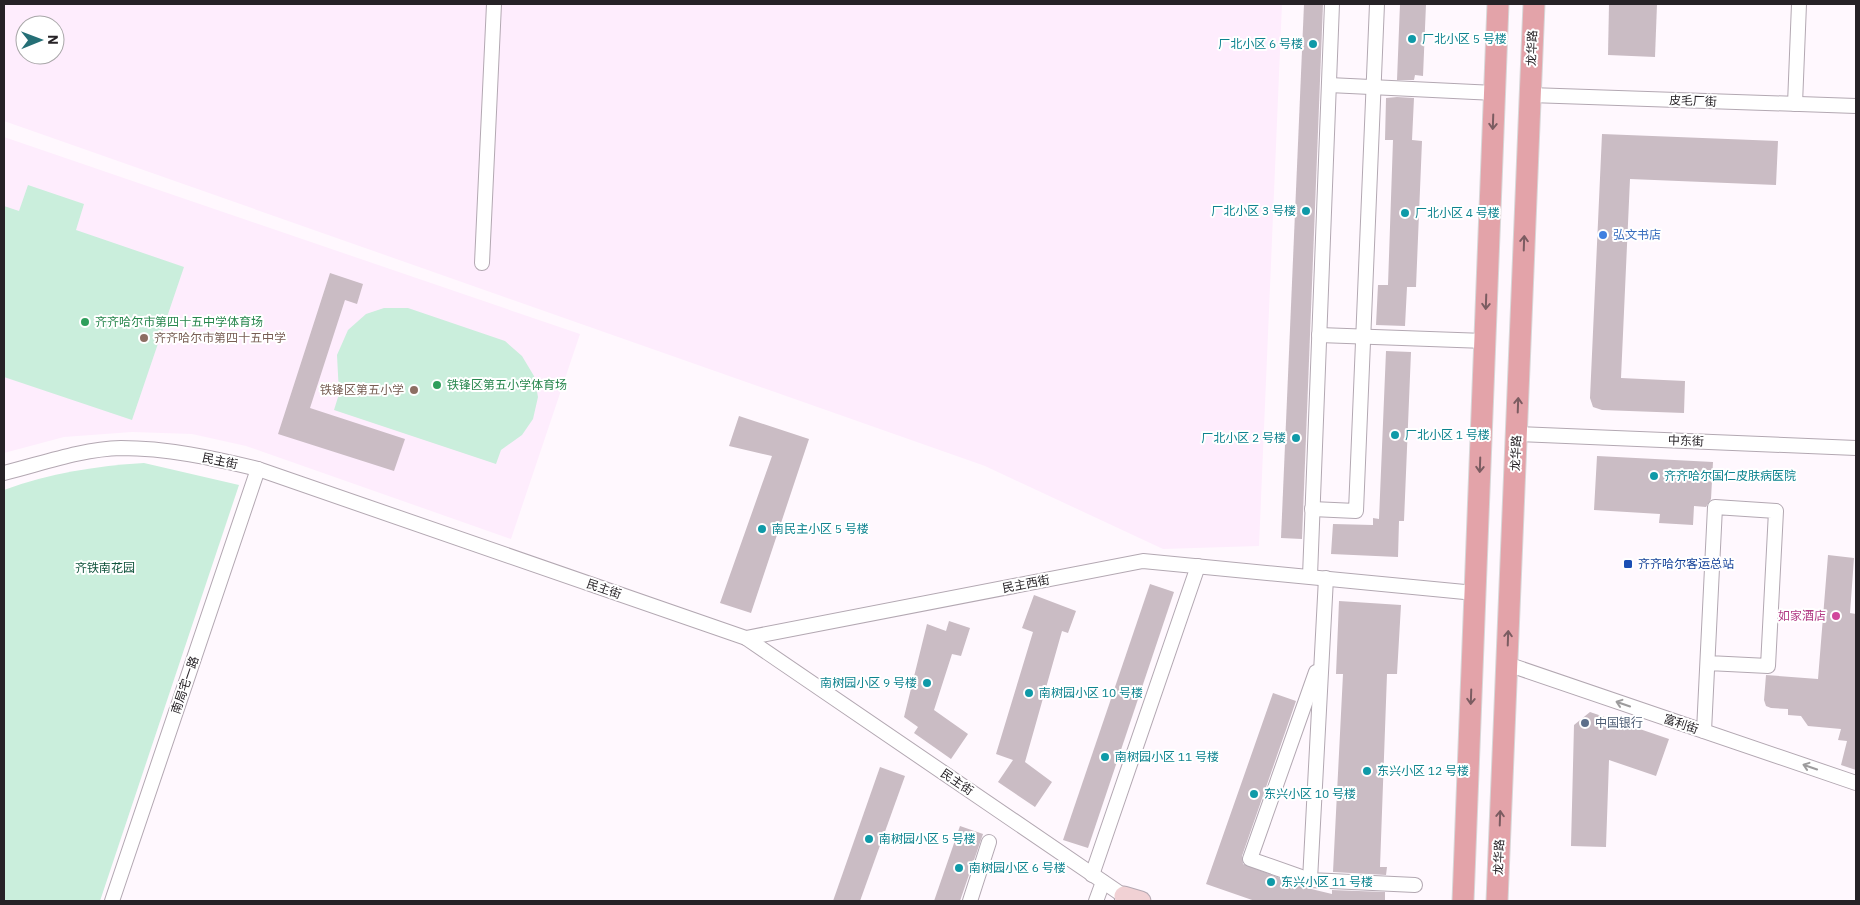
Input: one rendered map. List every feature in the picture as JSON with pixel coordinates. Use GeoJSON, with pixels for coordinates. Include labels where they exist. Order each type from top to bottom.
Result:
{"type":"FeatureCollection","features":[{"type":"Feature","properties":{"kind":"main road"},"geometry":{"type":"LineString","coordinates":[[1463,901],[1498,4]]}},
{"type":"Feature","properties":{"kind":"main road","name":"龙华路"},"geometry":{"type":"LineString","coordinates":[[1497,901],[1534,4]]}},
{"type":"Feature","properties":{"kind":"street"},"geometry":{"type":"LineString","coordinates":[[482,263],[494,4]]}},
{"type":"Feature","properties":{"kind":"street"},"geometry":{"type":"LineString","coordinates":[[1310,576],[1332,4]]}},
{"type":"Feature","properties":{"kind":"street"},"geometry":{"type":"LineString","coordinates":[[1312,509],[1356,511],[1377,4]]}},
{"type":"Feature","properties":{"kind":"street"},"geometry":{"type":"LineString","coordinates":[[1795,104],[1798,4]]}},
{"type":"Feature","properties":{"kind":"street"},"geometry":{"type":"LineString","coordinates":[[1329,85],[1495,93]]}},
{"type":"Feature","properties":{"kind":"street","name":"皮毛厂街"},"geometry":{"type":"LineString","coordinates":[[1530,95],[1856,106]]}},
{"type":"Feature","properties":{"kind":"street"},"geometry":{"type":"LineString","coordinates":[[1319,335],[1485,341]]}},
{"type":"Feature","properties":{"kind":"street","name":"中东街"},"geometry":{"type":"LineString","coordinates":[[1516,434],[1856,448]]}},
{"type":"Feature","properties":{"kind":"street","name":"民主街"},"geometry":{"type":"LineString","coordinates":[[4,473],[74,455],[119,448],[213,458],[258,469],[746,638],[1129,899]]}},
{"type":"Feature","properties":{"kind":"street","name":"南局宅一路"},"geometry":{"type":"LineString","coordinates":[[112,901],[258,469]]}},
{"type":"Feature","properties":{"kind":"street"},"geometry":{"type":"LineString","coordinates":[[1704,731],[1715,508],[1776,510],[1768,666],[1708,663]]}},
{"type":"Feature","properties":{"kind":"street","name":"民主西街"},"geometry":{"type":"LineString","coordinates":[[746,638],[1143,561],[1475,593]]}},
{"type":"Feature","properties":{"kind":"street"},"geometry":{"type":"LineString","coordinates":[[1096,901],[1098,878],[1198,566]]}},
{"type":"Feature","properties":{"kind":"street"},"geometry":{"type":"LineString","coordinates":[[1310,880],[1326,578]]}},
{"type":"Feature","properties":{"kind":"street"},"geometry":{"type":"LineString","coordinates":[[1322,655],[1250,859],[1310,880],[1415,885]]}},
{"type":"Feature","properties":{"kind":"street","name":"富利街"},"geometry":{"type":"LineString","coordinates":[[1507,664],[1856,782]]}},
{"type":"Feature","properties":{"kind":"street"},"geometry":{"type":"LineString","coordinates":[[970,901],[989,842]]}},
{"type":"Feature","properties":{"kind":"shaded area"},"geometry":{"type":"Polygon","coordinates":[[[4,4],[1282,4],[1259,546],[1163,549],[985,466],[4,121],[4,4]]]}},
{"type":"Feature","properties":{"kind":"shaded area"},"geometry":{"type":"Polygon","coordinates":[[[4,137],[580,334],[511,539],[246,446],[192,434],[132,432],[64,437],[4,453],[4,137]]]}},
{"type":"Feature","properties":{"kind":"green space","name":"齐齐哈尔市第四十五中学体育场"},"geometry":{"type":"Polygon","coordinates":[[[28,185],[84,204],[76,230],[184,267],[132,420],[4,377],[4,206],[19,211],[28,185]]]}},
{"type":"Feature","properties":{"kind":"green space","name":"铁锋区第五小学体育场"},"geometry":{"type":"Polygon","coordinates":[[[384,308],[408,308],[505,341],[522,356],[534,376],[538,397],[533,419],[522,435],[501,450],[496,464],[334,410],[339,394],[337,355],[348,330],[366,314],[384,308]]]}},
{"type":"Feature","properties":{"kind":"green space","name":"齐铁南花园"},"geometry":{"type":"Polygon","coordinates":[[[144,463],[239,485],[100,901],[4,901],[4,490],[73,471],[144,463]]]}},
{"type":"Feature","properties":{"kind":"building"},"geometry":{"type":"Polygon","coordinates":[[[1304,4],[1323,4],[1302,539],[1281,538],[1304,4]]]}},
{"type":"Feature","properties":{"kind":"building","name":"厂北小区 5 号楼"},"geometry":{"type":"Polygon","coordinates":[[[1400,4],[1426,4],[1423,76],[1415,75],[1414,80],[1397,80],[1400,4]]]}},
{"type":"Feature","properties":{"kind":"building"},"geometry":{"type":"Polygon","coordinates":[[[1609,4],[1657,4],[1655,57],[1608,55],[1609,4]]]}},
{"type":"Feature","properties":{"kind":"building","name":"厂北小区 4 号楼"},"geometry":{"type":"Polygon","coordinates":[[[1386,98],[1414,98],[1412,140],[1422,141],[1416,287],[1407,287],[1405,326],[1376,325],[1378,285],[1388,285],[1393,140],[1385,140],[1386,98]]]}},
{"type":"Feature","properties":{"kind":"building"},"geometry":{"type":"Polygon","coordinates":[[[1602,134],[1778,141],[1776,185],[1630,179],[1621,378],[1685,381],[1684,413],[1602,410],[1593,407],[1590,398],[1602,134]]]}},
{"type":"Feature","properties":{"kind":"building","name":"铁锋区第五小学"},"geometry":{"type":"Polygon","coordinates":[[[330,273],[363,284],[357,304],[345,300],[310,408],[405,439],[394,471],[278,434],[330,273]]]}},
{"type":"Feature","properties":{"kind":"building","name":"厂北小区 1 号楼"},"geometry":{"type":"Polygon","coordinates":[[[1386,351],[1411,352],[1404,521],[1399,521],[1398,557],[1331,554],[1333,524],[1373,525],[1373,518],[1379,519],[1386,351]]]}},
{"type":"Feature","properties":{"kind":"building","name":"南民主小区 5 号楼"},"geometry":{"type":"Polygon","coordinates":[[[739,416],[809,439],[751,613],[720,603],[772,456],[729,446],[739,416]]]}},
{"type":"Feature","properties":{"kind":"building","name":"齐齐哈尔国仁皮肤病医院"},"geometry":{"type":"Polygon","coordinates":[[[1597,456],[1713,462],[1711,499],[1706,507],[1694,506],[1693,525],[1659,523],[1660,514],[1594,510],[1597,456]]]}},
{"type":"Feature","properties":{"kind":"building","name":"如家酒店"},"geometry":{"type":"Polygon","coordinates":[[[1828,555],[1854,558],[1850,613],[1856,614],[1856,770],[1841,765],[1847,741],[1838,740],[1841,729],[1808,726],[1801,716],[1788,715],[1788,709],[1766,706],[1764,700],[1766,675],[1818,679],[1828,555]]]}},
{"type":"Feature","properties":{"kind":"building","name":"南树园小区 11 号楼"},"geometry":{"type":"Polygon","coordinates":[[[1150,584],[1174,592],[1088,848],[1063,840],[1150,584]]]}},
{"type":"Feature","properties":{"kind":"building","name":"南树园小区 10 号楼"},"geometry":{"type":"Polygon","coordinates":[[[1034,595],[1076,611],[1068,633],[1062,631],[1025,762],[1052,782],[1035,807],[998,782],[1013,760],[996,754],[1033,632],[1022,628],[1034,595]]]}},
{"type":"Feature","properties":{"kind":"building","name":"东兴小区 12 号楼"},"geometry":{"type":"Polygon","coordinates":[[[1339,601],[1401,605],[1397,674],[1387,674],[1380,867],[1387,867],[1386,875],[1333,872],[1343,674],[1336,674],[1339,601]]]}},
{"type":"Feature","properties":{"kind":"building","name":"南树园小区 9 号楼"},"geometry":{"type":"Polygon","coordinates":[[[949,621],[970,628],[961,656],[952,654],[934,710],[968,734],[951,759],[914,733],[918,727],[904,717],[927,624],[946,631],[949,621]]]}},
{"type":"Feature","properties":{"kind":"building","name":"东兴小区 10 号楼"},"geometry":{"type":"Polygon","coordinates":[[[1273,693],[1296,701],[1242,856],[1243,864],[1307,888],[1332,894],[1332,890],[1385,892],[1385,901],[1255,901],[1206,884],[1273,693]]]}},
{"type":"Feature","properties":{"kind":"building"},"geometry":{"type":"Polygon","coordinates":[[[1590,712],[1669,739],[1656,776],[1609,760],[1606,847],[1571,846],[1574,725],[1590,712]]]}},
{"type":"Feature","properties":{"kind":"building","name":"南树园小区 5 号楼"},"geometry":{"type":"Polygon","coordinates":[[[880,767],[905,776],[860,901],[833,901],[880,767]]]}},
{"type":"Feature","properties":{"kind":"building","name":"南树园小区 6 号楼"},"geometry":{"type":"Polygon","coordinates":[[[960,826],[983,834],[960,901],[934,901],[960,826]]]}},
{"type":"Feature","properties":{"kind":"place","name":"厂北小区 5 号楼"},"geometry":{"type":"Point","coordinates":[1412,39]}},
{"type":"Feature","properties":{"kind":"place","name":"厂北小区 6 号楼"},"geometry":{"type":"Point","coordinates":[1313,44]}},
{"type":"Feature","properties":{"kind":"place","name":"厂北小区 3 号楼"},"geometry":{"type":"Point","coordinates":[1306,211]}},
{"type":"Feature","properties":{"kind":"place","name":"厂北小区 4 号楼"},"geometry":{"type":"Point","coordinates":[1405,213]}},
{"type":"Feature","properties":{"kind":"place","name":"弘文书店"},"geometry":{"type":"Point","coordinates":[1603,235]}},
{"type":"Feature","properties":{"kind":"place","name":"齐齐哈尔市第四十五中学体育场"},"geometry":{"type":"Point","coordinates":[85,322]}},
{"type":"Feature","properties":{"kind":"place","name":"齐齐哈尔市第四十五中学"},"geometry":{"type":"Point","coordinates":[144,338]}},
{"type":"Feature","properties":{"kind":"place","name":"铁锋区第五小学体育场"},"geometry":{"type":"Point","coordinates":[437,385]}},
{"type":"Feature","properties":{"kind":"place","name":"铁锋区第五小学"},"geometry":{"type":"Point","coordinates":[414,390]}},
{"type":"Feature","properties":{"kind":"place","name":"厂北小区 1 号楼"},"geometry":{"type":"Point","coordinates":[1395,435]}},
{"type":"Feature","properties":{"kind":"place","name":"厂北小区 2 号楼"},"geometry":{"type":"Point","coordinates":[1296,438]}},
{"type":"Feature","properties":{"kind":"place","name":"齐齐哈尔国仁皮肤病医院"},"geometry":{"type":"Point","coordinates":[1654,476]}},
{"type":"Feature","properties":{"kind":"place","name":"南民主小区 5 号楼"},"geometry":{"type":"Point","coordinates":[762,529]}},
{"type":"Feature","properties":{"kind":"place","name":"齐齐哈尔客运总站"},"geometry":{"type":"Point","coordinates":[1628,564]}},
{"type":"Feature","properties":{"kind":"place","name":"如家酒店"},"geometry":{"type":"Point","coordinates":[1836,616]}},
{"type":"Feature","properties":{"kind":"place","name":"南树园小区 9 号楼"},"geometry":{"type":"Point","coordinates":[927,683]}},
{"type":"Feature","properties":{"kind":"place","name":"南树园小区 10 号楼"},"geometry":{"type":"Point","coordinates":[1029,693]}},
{"type":"Feature","properties":{"kind":"place","name":"中国银行"},"geometry":{"type":"Point","coordinates":[1585,723]}},
{"type":"Feature","properties":{"kind":"place","name":"南树园小区 11 号楼"},"geometry":{"type":"Point","coordinates":[1105,757]}},
{"type":"Feature","properties":{"kind":"place","name":"东兴小区 12 号楼"},"geometry":{"type":"Point","coordinates":[1367,771]}},
{"type":"Feature","properties":{"kind":"place","name":"东兴小区 10 号楼"},"geometry":{"type":"Point","coordinates":[1254,794]}},
{"type":"Feature","properties":{"kind":"place","name":"南树园小区 5 号楼"},"geometry":{"type":"Point","coordinates":[869,839]}},
{"type":"Feature","properties":{"kind":"place","name":"南树园小区 6 号楼"},"geometry":{"type":"Point","coordinates":[959,868]}},
{"type":"Feature","properties":{"kind":"place","name":"东兴小区 11 号楼"},"geometry":{"type":"Point","coordinates":[1271,882]}}]}
